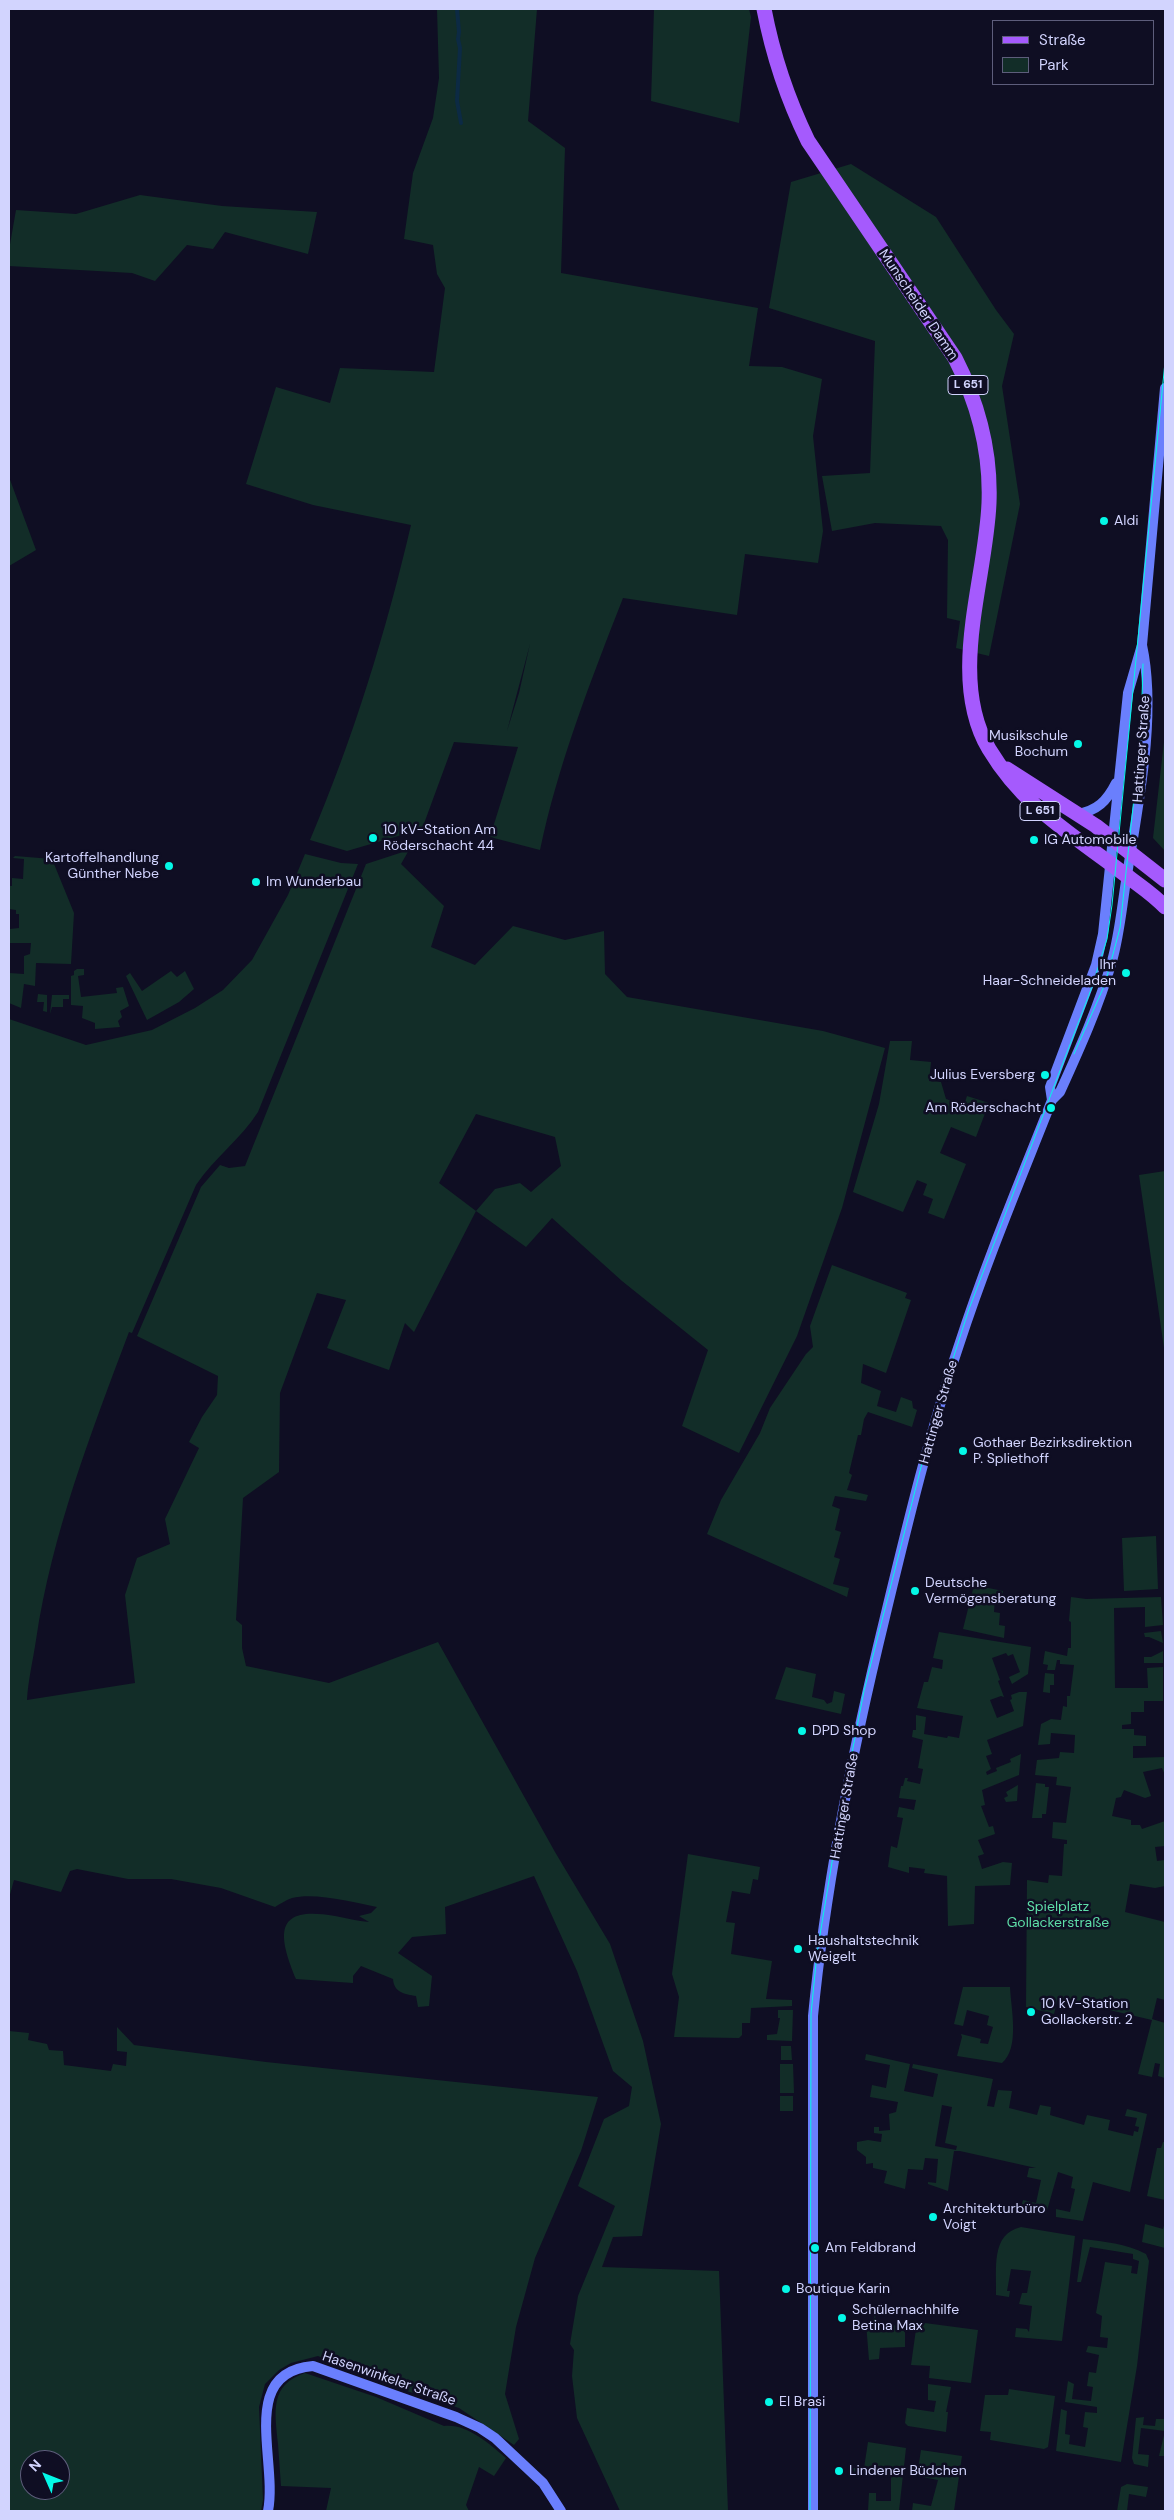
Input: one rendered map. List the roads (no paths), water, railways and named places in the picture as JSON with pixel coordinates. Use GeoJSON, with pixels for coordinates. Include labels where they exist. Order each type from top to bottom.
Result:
{"type":"FeatureCollection","features":[{"type":"Feature","properties":{"kind":"main road","name":"Munscheider Damm"},"geometry":{"type":"LineString","coordinates":[[764,9],[777,68],[790,105],[808,141],[830,177],[950,350],[966,380],[975,404],[986,450],[989,503],[971,644],[971,693],[980,732],[1026,799],[1112,864]]}},
{"type":"Feature","properties":{"kind":"main road","name":"Munscheider Damm"},"geometry":{"type":"LineString","coordinates":[[1002,766],[1114,840]]}},
{"type":"Feature","properties":{"kind":"main road","name":"L 651"},"geometry":{"type":"LineString","coordinates":[[1114,840],[1165,880]]}},
{"type":"Feature","properties":{"kind":"main road","name":"L 651"},"geometry":{"type":"LineString","coordinates":[[1112,864],[1165,907]]}},
{"type":"Feature","properties":{"kind":"street","name":"Hattinger Straße"},"geometry":{"type":"LineString","coordinates":[[1052,1100],[1051,1082],[1084,998],[1103,934],[1112,864],[1128,693],[1142,645],[1165,388]]}},
{"type":"Feature","properties":{"kind":"street","name":"Hattinger Straße"},"geometry":{"type":"LineString","coordinates":[[813,2511],[813,2034],[817,1972],[847,1788],[872,1666],[924,1460],[971,1312],[1052,1100],[1060,1092],[1096,1006],[1116,944],[1131,852],[1145,738],[1146,667],[1142,645]]}},
{"type":"Feature","properties":{"kind":"street","name":"Hattinger Straße"},"geometry":{"type":"LineString","coordinates":[[1077,814],[1099,807],[1109,797],[1120,775]]}},
{"type":"Feature","properties":{"kind":"street"},"geometry":{"type":"LineString","coordinates":[[1084,998],[1096,1006]]}},
{"type":"Feature","properties":{"kind":"street","name":"Hasenwinkeler Straße"},"geometry":{"type":"LineString","coordinates":[[268,2511],[271,2485],[266,2402],[274,2386],[285,2374],[298,2368],[313,2366],[456,2417],[480,2428],[495,2438],[545,2485],[560,2511]]}},
{"type":"Feature","properties":{"kind":"waterway"},"geometry":{"type":"LineString","coordinates":[[457,9],[460,48],[457,101],[461,123]]}},
{"type":"Feature","properties":{"kind":"tram line"},"geometry":{"type":"LineString","coordinates":[[810,2511],[811,2014],[817,1953],[839,1820],[864,1691],[932,1424],[969,1309],[1092,987],[1107,939],[1112,905],[1165,362]]}},
{"type":"Feature","properties":{"kind":"tram line"},"geometry":{"type":"LineString","coordinates":[[1074,1054],[1105,984],[1120,928],[1141,733],[1143,664]]}},
{"type":"Feature","properties":{"kind":"place","name":"Aldi"},"geometry":{"type":"Point","coordinates":[1104,521]}},
{"type":"Feature","properties":{"kind":"place","name":"Musikschule Bochum"},"geometry":{"type":"Point","coordinates":[1078,744]}},
{"type":"Feature","properties":{"kind":"place","name":"10 kV-Station Am Röderschacht 44"},"geometry":{"type":"Point","coordinates":[373,838]}},
{"type":"Feature","properties":{"kind":"place","name":"IG Automobile"},"geometry":{"type":"Point","coordinates":[1034,840]}},
{"type":"Feature","properties":{"kind":"place","name":"Kartoffelhandlung Günther Nebe"},"geometry":{"type":"Point","coordinates":[169,866]}},
{"type":"Feature","properties":{"kind":"place","name":"Im Wunderbau"},"geometry":{"type":"Point","coordinates":[256,882]}},
{"type":"Feature","properties":{"kind":"place","name":"Ihr Haar-Schneideladen"},"geometry":{"type":"Point","coordinates":[1126,973]}},
{"type":"Feature","properties":{"kind":"place","name":"Julius Eversberg"},"geometry":{"type":"Point","coordinates":[1045,1075]}},
{"type":"Feature","properties":{"kind":"place","name":"Am Röderschacht"},"geometry":{"type":"Point","coordinates":[1051,1108]}},
{"type":"Feature","properties":{"kind":"place","name":"Gothaer Bezirksdirektion P. Spliethoff"},"geometry":{"type":"Point","coordinates":[963,1451]}},
{"type":"Feature","properties":{"kind":"place","name":"Deutsche Vermögensberatung"},"geometry":{"type":"Point","coordinates":[915,1591]}},
{"type":"Feature","properties":{"kind":"place","name":"DPD Shop"},"geometry":{"type":"Point","coordinates":[802,1731]}},
{"type":"Feature","properties":{"kind":"place","name":"Haushaltstechnik Weigelt"},"geometry":{"type":"Point","coordinates":[798,1949]}},
{"type":"Feature","properties":{"kind":"place","name":"10 kV-Station Gollackerstr. 2"},"geometry":{"type":"Point","coordinates":[1031,2012]}},
{"type":"Feature","properties":{"kind":"place","name":"Architekturbüro Voigt"},"geometry":{"type":"Point","coordinates":[933,2217]}},
{"type":"Feature","properties":{"kind":"place","name":"Am Feldbrand"},"geometry":{"type":"Point","coordinates":[815,2248]}},
{"type":"Feature","properties":{"kind":"place","name":"Boutique Karin"},"geometry":{"type":"Point","coordinates":[786,2289]}},
{"type":"Feature","properties":{"kind":"place","name":"Schülernachhilfe Betina Max"},"geometry":{"type":"Point","coordinates":[842,2318]}},
{"type":"Feature","properties":{"kind":"place","name":"El Brasi"},"geometry":{"type":"Point","coordinates":[769,2402]}},
{"type":"Feature","properties":{"kind":"place","name":"Lindener Büdchen"},"geometry":{"type":"Point","coordinates":[839,2471]}},
{"type":"Feature","properties":{"kind":"park label","name":"Spielplatz Gollackerstraße"},"geometry":{"type":"Point","coordinates":[1058,1915]}}]}
